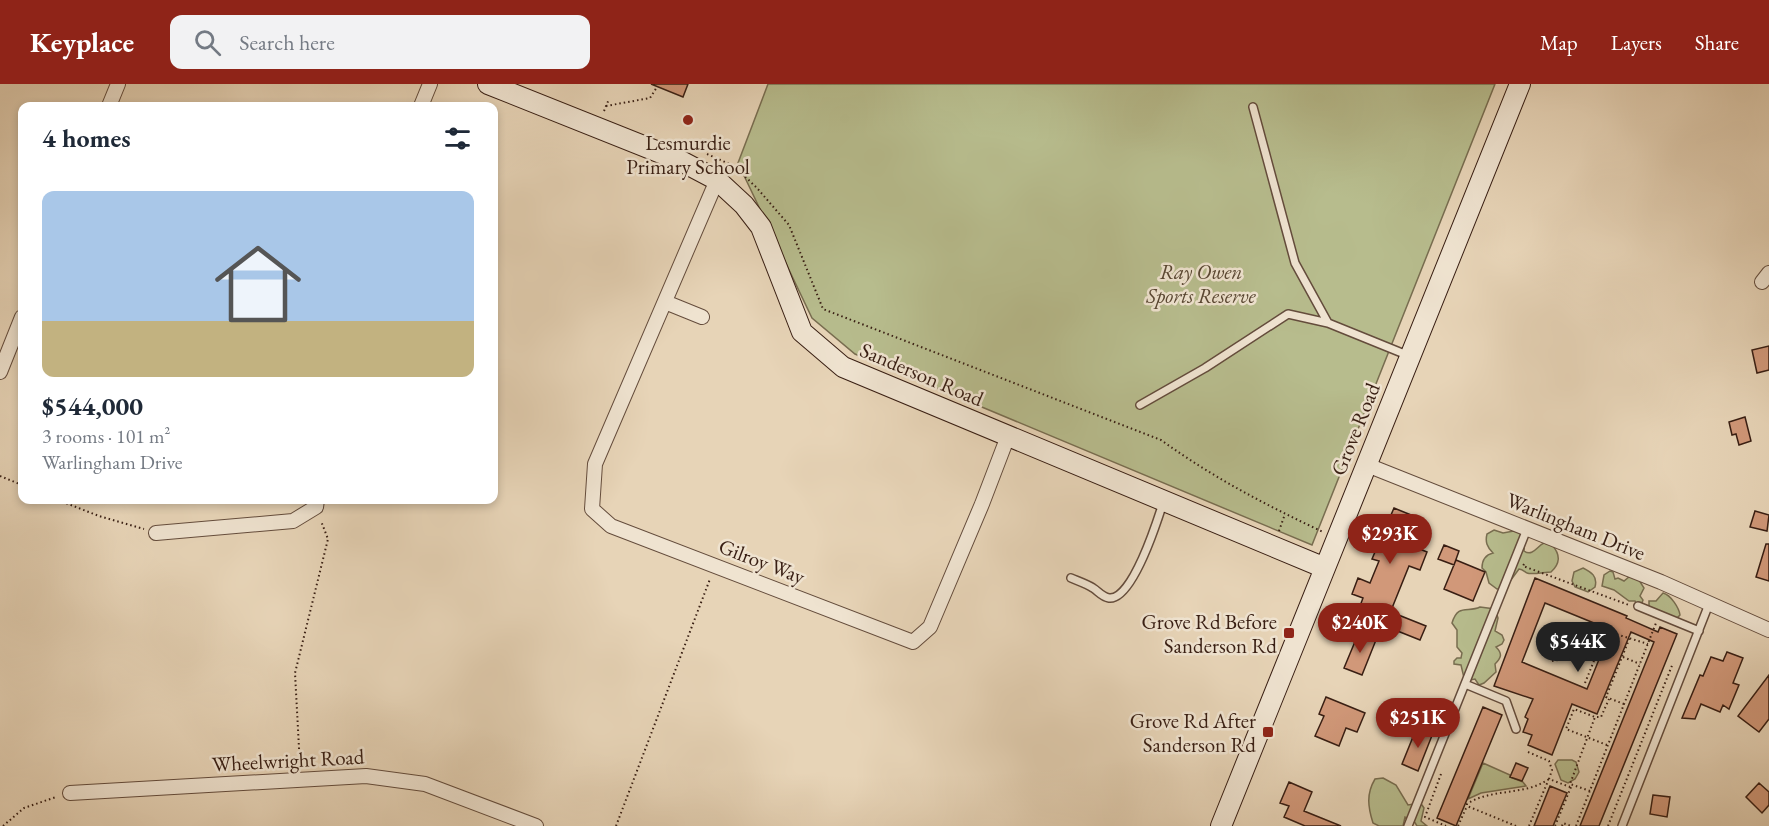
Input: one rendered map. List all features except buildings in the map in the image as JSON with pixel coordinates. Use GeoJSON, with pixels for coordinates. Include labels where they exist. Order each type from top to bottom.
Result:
{"type":"FeatureCollection","features":[{"type":"Feature","properties":{"kind":"street"},"geometry":{"type":"LineString","coordinates":[[111,102],[118,84]]}},
{"type":"Feature","properties":{"kind":"street"},"geometry":{"type":"LineString","coordinates":[[422,102],[429,84]]}},
{"type":"Feature","properties":{"kind":"street","name":"Sanderson Road"},"geometry":{"type":"LineString","coordinates":[[488,84],[681,160],[717,180],[744,205],[760,227],[802,332],[843,367],[1325,568]]}},
{"type":"Feature","properties":{"kind":"street","name":"Grove Road"},"geometry":{"type":"LineString","coordinates":[[1221,826],[1520,84]]}},
{"type":"Feature","properties":{"kind":"street","name":"Gilroy Way"},"geometry":{"type":"LineString","coordinates":[[717,180],[596,464],[592,508],[611,525],[913,642],[930,627],[1008,436]]}},
{"type":"Feature","properties":{"kind":"street"},"geometry":{"type":"LineString","coordinates":[[664,302],[702,318]]}},
{"type":"Feature","properties":{"kind":"street"},"geometry":{"type":"LineString","coordinates":[[0,372],[18,327]]}},
{"type":"Feature","properties":{"kind":"street","name":"Warlingham Drive"},"geometry":{"type":"LineString","coordinates":[[1366,465],[1661,582],[1769,630]]}},
{"type":"Feature","properties":{"kind":"street"},"geometry":{"type":"LineString","coordinates":[[156,533],[293,521],[316,504]]}},
{"type":"Feature","properties":{"kind":"street","name":"Wheelwright Road"},"geometry":{"type":"LineString","coordinates":[[70,793],[366,776],[425,784],[536,826]]}},
{"type":"Feature","properties":{"kind":"lane"},"geometry":{"type":"LineString","coordinates":[[1253,107],[1295,263],[1328,323]]}},
{"type":"Feature","properties":{"kind":"lane"},"geometry":{"type":"LineString","coordinates":[[1140,405],[1205,368],[1288,314],[1328,323],[1410,356]]}},
{"type":"Feature","properties":{"kind":"lane"},"geometry":{"type":"LineString","coordinates":[[1071,578],[1092,587],[1106,598],[1112,598],[1125,589],[1151,537],[1164,501]]}},
{"type":"Feature","properties":{"kind":"lane"},"geometry":{"type":"LineString","coordinates":[[1408,826],[1465,684],[1532,531]]}},
{"type":"Feature","properties":{"kind":"lane"},"geometry":{"type":"LineString","coordinates":[[1622,826],[1709,604]]}},
{"type":"Feature","properties":{"kind":"lane"},"geometry":{"type":"LineString","coordinates":[[1638,606],[1699,631]]}},
{"type":"Feature","properties":{"kind":"lane"},"geometry":{"type":"LineString","coordinates":[[1465,684],[1506,701],[1516,729]]}},
{"type":"Feature","properties":{"kind":"path"},"geometry":{"type":"LineString","coordinates":[[606,106],[650,99],[657,87]]}},
{"type":"Feature","properties":{"kind":"path"},"geometry":{"type":"LineString","coordinates":[[708,154],[734,166],[757,188],[789,225],[823,309],[1161,440],[1200,468],[1247,495],[1327,534]]}},
{"type":"Feature","properties":{"kind":"path"},"geometry":{"type":"LineString","coordinates":[[0,476],[18,483]]}},
{"type":"Feature","properties":{"kind":"path"},"geometry":{"type":"LineString","coordinates":[[68,504],[156,533]]}},
{"type":"Feature","properties":{"kind":"path"},"geometry":{"type":"LineString","coordinates":[[301,779],[295,673],[328,539],[317,504]]}},
{"type":"Feature","properties":{"kind":"path"},"geometry":{"type":"LineString","coordinates":[[1532,531],[1523,566],[1638,606]]}},
{"type":"Feature","properties":{"kind":"path"},"geometry":{"type":"LineString","coordinates":[[616,826],[715,566]]}},
{"type":"Feature","properties":{"kind":"path"},"geometry":{"type":"LineString","coordinates":[[1576,826],[1660,615]]}},
{"type":"Feature","properties":{"kind":"path"},"geometry":{"type":"LineString","coordinates":[[1540,637],[1588,641],[1595,637],[1600,628],[1648,644]]}},
{"type":"Feature","properties":{"kind":"path"},"geometry":{"type":"LineString","coordinates":[[1585,683],[1606,631]]}},
{"type":"Feature","properties":{"kind":"path"},"geometry":{"type":"LineString","coordinates":[[1624,704],[1606,698],[1630,637]]}},
{"type":"Feature","properties":{"kind":"path"},"geometry":{"type":"LineString","coordinates":[[1552,661],[1563,659],[1574,640]]}},
{"type":"Feature","properties":{"kind":"path"},"geometry":{"type":"LineString","coordinates":[[1622,657],[1640,664]]}},
{"type":"Feature","properties":{"kind":"path"},"geometry":{"type":"LineString","coordinates":[[1608,826],[1674,660]]}},
{"type":"Feature","properties":{"kind":"path"},"geometry":{"type":"LineString","coordinates":[[1607,745],[1566,729],[1574,709],[1601,717],[1609,699]]}},
{"type":"Feature","properties":{"kind":"path"},"geometry":{"type":"LineString","coordinates":[[1555,826],[1595,717]]}},
{"type":"Feature","properties":{"kind":"path"},"geometry":{"type":"LineString","coordinates":[[1528,752],[1549,761],[1552,770],[1530,826]]}},
{"type":"Feature","properties":{"kind":"path"},"geometry":{"type":"LineString","coordinates":[[1458,826],[1469,802],[1535,786],[1549,779],[1590,790]]}},
{"type":"Feature","properties":{"kind":"path"},"geometry":{"type":"LineString","coordinates":[[3,826],[24,808],[70,793]]}},
{"type":"Feature","properties":{"kind":"path"},"geometry":{"type":"LineString","coordinates":[[1467,806],[1516,826]]}},
{"type":"Feature","properties":{"kind":"path"},"geometry":{"type":"LineString","coordinates":[[1425,817],[1446,826]]}},
{"type":"Feature","properties":{"kind":"path"},"geometry":{"type":"LineString","coordinates":[[1562,826],[1563,823],[1571,826]]}},
{"type":"Feature","properties":{"kind":"green space","name":"Ray Owen Sports Reserve"},"geometry":{"type":"Polygon","coordinates":[[[768,84],[1495,84],[1312,545],[855,354],[812,318],[738,163],[768,84]]]}},
{"type":"Feature","properties":{"kind":"green space"},"geometry":{"type":"Polygon","coordinates":[[[1494,530],[1503,533],[1519,530],[1525,537],[1524,551],[1527,553],[1544,543],[1552,545],[1558,556],[1556,566],[1551,572],[1535,574],[1519,569],[1505,588],[1497,589],[1489,583],[1486,572],[1482,568],[1484,559],[1493,553],[1486,539],[1487,534],[1494,530]]]}},
{"type":"Feature","properties":{"kind":"green space"},"geometry":{"type":"Polygon","coordinates":[[[1583,568],[1596,580],[1595,587],[1588,592],[1575,587],[1572,581],[1574,572],[1583,568]]]}},
{"type":"Feature","properties":{"kind":"green space"},"geometry":{"type":"Polygon","coordinates":[[[1610,571],[1613,572],[1615,579],[1624,581],[1630,576],[1639,580],[1644,588],[1640,596],[1643,600],[1641,605],[1602,586],[1604,575],[1610,571]]]}},
{"type":"Feature","properties":{"kind":"green space"},"geometry":{"type":"Polygon","coordinates":[[[1663,593],[1672,599],[1678,609],[1680,615],[1675,620],[1649,608],[1649,601],[1656,601],[1663,593]]]}},
{"type":"Feature","properties":{"kind":"green space"},"geometry":{"type":"Polygon","coordinates":[[[1480,607],[1495,609],[1498,618],[1495,631],[1502,635],[1504,640],[1496,647],[1500,656],[1495,664],[1496,672],[1479,685],[1475,679],[1464,678],[1461,665],[1454,664],[1457,658],[1461,658],[1462,653],[1457,647],[1457,630],[1452,623],[1460,611],[1480,607]]]}},
{"type":"Feature","properties":{"kind":"green space"},"geometry":{"type":"Polygon","coordinates":[[[1558,760],[1576,762],[1579,772],[1575,779],[1568,783],[1561,780],[1555,764],[1558,760]]]}},
{"type":"Feature","properties":{"kind":"green space"},"geometry":{"type":"Polygon","coordinates":[[[1483,763],[1510,775],[1526,786],[1481,793],[1468,799],[1483,763]]]}},
{"type":"Feature","properties":{"kind":"green space"},"geometry":{"type":"Polygon","coordinates":[[[1383,778],[1396,785],[1408,805],[1422,805],[1424,808],[1421,821],[1427,826],[1417,826],[1414,821],[1405,817],[1403,826],[1379,826],[1373,823],[1369,806],[1370,790],[1375,779],[1383,778]]]}},
{"type":"Feature","properties":{"kind":"place","name":"Lesmurdie Primary School"},"geometry":{"type":"Point","coordinates":[688,120]}},
{"type":"Feature","properties":{"kind":"place","name":"Grove Rd Before Sanderson Rd"},"geometry":{"type":"Point","coordinates":[1289,633]}},
{"type":"Feature","properties":{"kind":"place","name":"Grove Rd After Sanderson Rd"},"geometry":{"type":"Point","coordinates":[1268,732]}}]}
